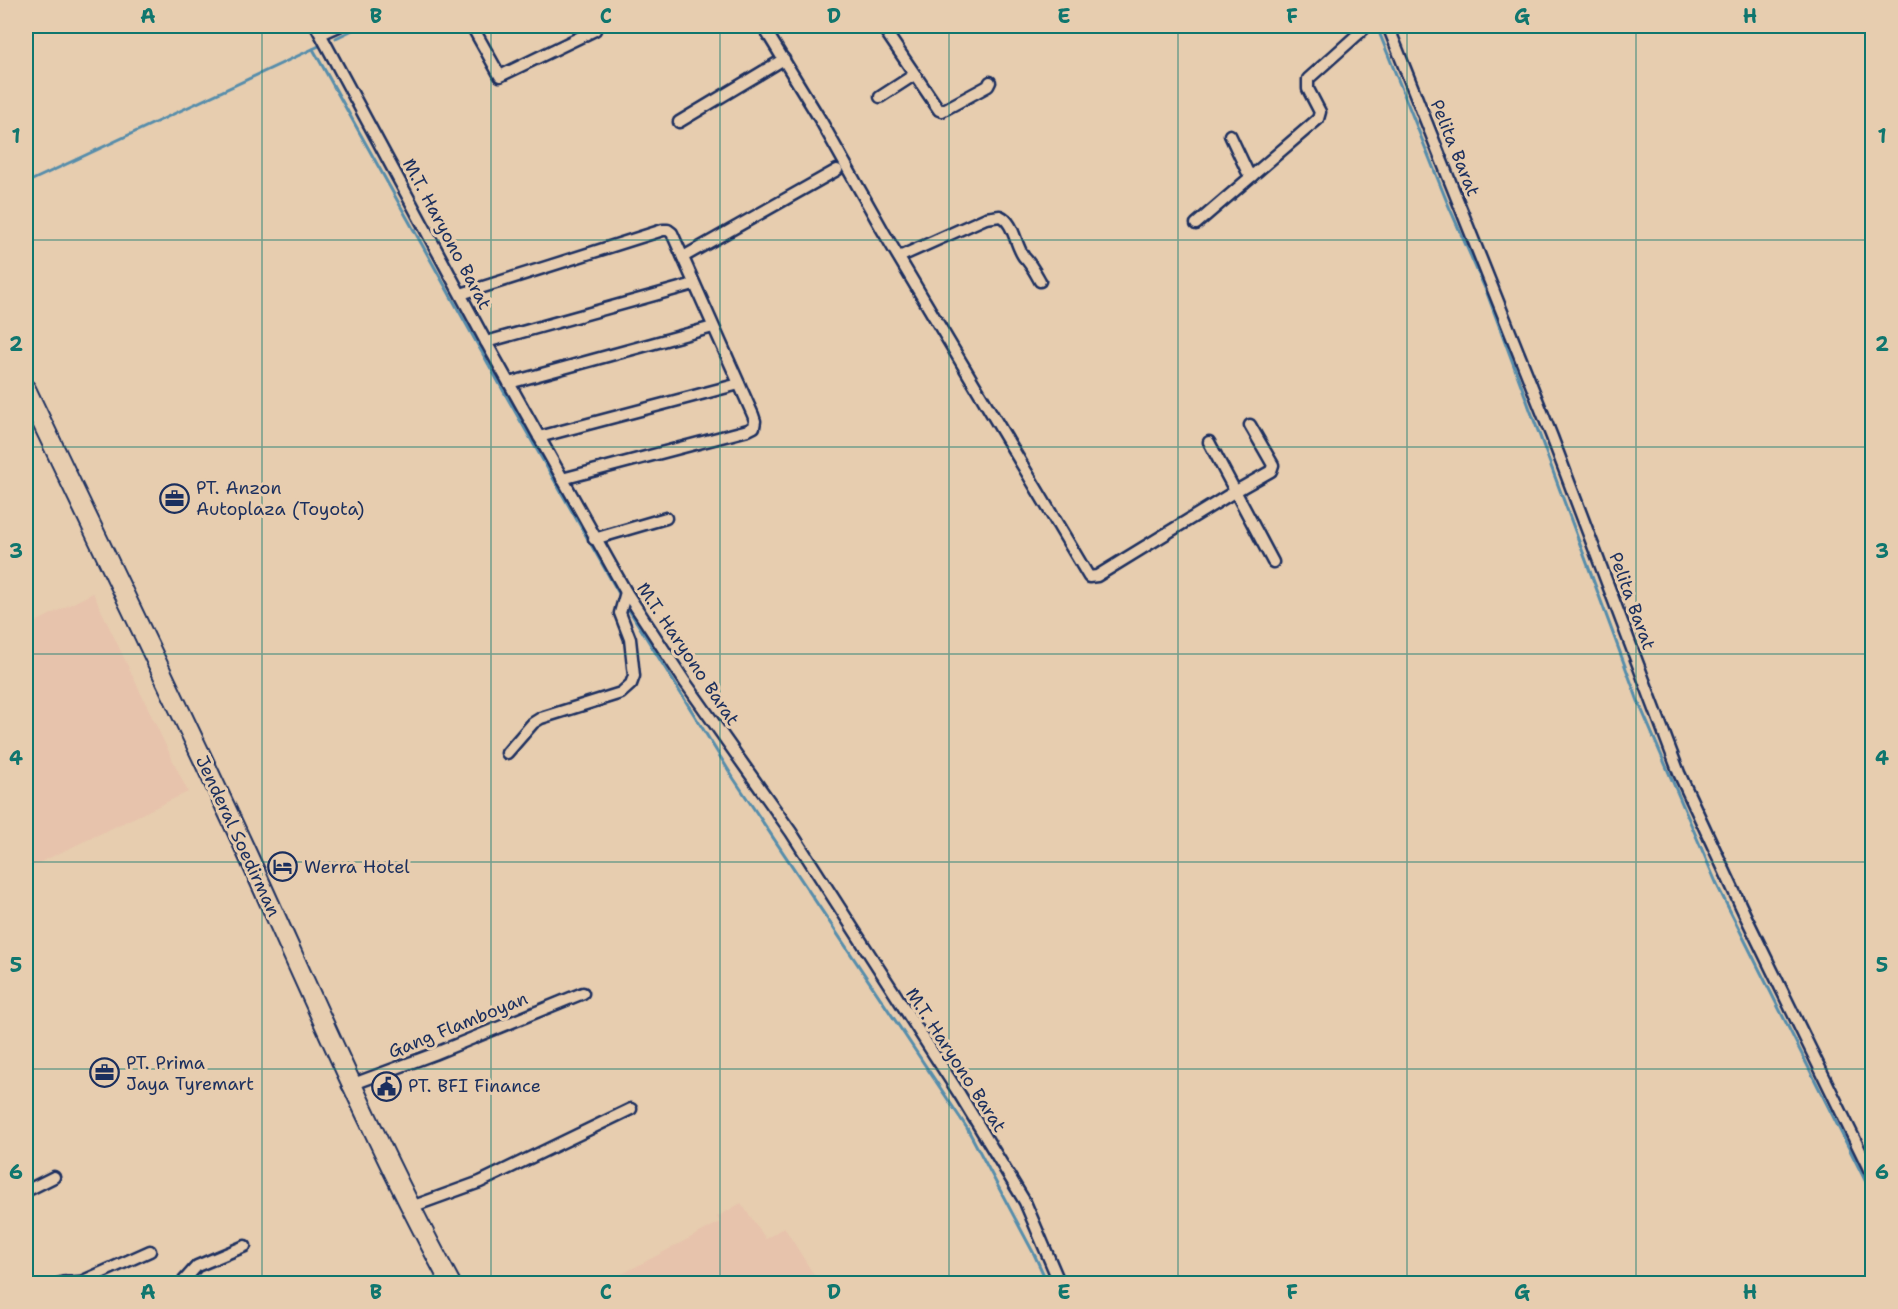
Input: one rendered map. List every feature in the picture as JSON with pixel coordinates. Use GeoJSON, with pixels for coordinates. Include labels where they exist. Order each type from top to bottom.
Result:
{"type":"FeatureCollection","features":[{"type":"Feature","properties":{"kind":"highway","name":"Jenderal Soedirman"},"geometry":{"type":"LineString","coordinates":[[26,389],[349,1086],[451,1284]]}},
{"type":"Feature","properties":{"kind":"highway","name":"Jenderal Soedirman"},"geometry":{"type":"LineString","coordinates":[[26,412],[193,751]]}},
{"type":"Feature","properties":{"kind":"highway","name":"Jenderal Soedirman"},"geometry":{"type":"LineString","coordinates":[[349,1086],[402,1213],[439,1284]]}},
{"type":"Feature","properties":{"kind":"street"},"geometry":{"type":"LineString","coordinates":[[319,30],[339,26]]}},
{"type":"Feature","properties":{"kind":"street"},"geometry":{"type":"LineString","coordinates":[[473,26],[500,76],[595,30]]}},
{"type":"Feature","properties":{"kind":"street"},"geometry":{"type":"LineString","coordinates":[[763,26],[1089,577],[1097,576],[1273,469],[1250,425]]}},
{"type":"Feature","properties":{"kind":"street"},"geometry":{"type":"LineString","coordinates":[[882,26],[936,108],[942,111],[988,86],[990,82]]}},
{"type":"Feature","properties":{"kind":"street"},"geometry":{"type":"LineString","coordinates":[[1196,224],[1320,117],[1320,112],[1308,89],[1308,79],[1367,26]]}},
{"type":"Feature","properties":{"kind":"street","name":"Pelita Barat"},"geometry":{"type":"LineString","coordinates":[[1388,26],[1552,437],[1679,773],[1746,917],[1872,1175]]}},
{"type":"Feature","properties":{"kind":"street","name":"M.T. Haryono Barat"},"geometry":{"type":"LineString","coordinates":[[319,30],[594,538],[685,682],[791,832],[960,1095],[1025,1202],[1060,1284]]}},
{"type":"Feature","properties":{"kind":"street"},"geometry":{"type":"LineString","coordinates":[[679,122],[784,59]]}},
{"type":"Feature","properties":{"kind":"street"},"geometry":{"type":"LineString","coordinates":[[880,97],[914,75]]}},
{"type":"Feature","properties":{"kind":"street"},"geometry":{"type":"LineString","coordinates":[[1230,135],[1247,171],[1252,176]]}},
{"type":"Feature","properties":{"kind":"street"},"geometry":{"type":"LineString","coordinates":[[683,257],[837,170]]}},
{"type":"Feature","properties":{"kind":"street"},"geometry":{"type":"LineString","coordinates":[[899,257],[986,218],[1000,216],[1006,219],[1023,255],[1030,262],[1040,281]]}},
{"type":"Feature","properties":{"kind":"street"},"geometry":{"type":"LineString","coordinates":[[461,294],[663,230],[672,233],[755,421],[754,427],[562,479]]}},
{"type":"Feature","properties":{"kind":"street"},"geometry":{"type":"LineString","coordinates":[[486,342],[694,284]]}},
{"type":"Feature","properties":{"kind":"street"},"geometry":{"type":"LineString","coordinates":[[509,383],[713,327]]}},
{"type":"Feature","properties":{"kind":"street"},"geometry":{"type":"LineString","coordinates":[[539,437],[739,384]]}},
{"type":"Feature","properties":{"kind":"street"},"geometry":{"type":"LineString","coordinates":[[1209,442],[1272,562]]}},
{"type":"Feature","properties":{"kind":"street"},"geometry":{"type":"LineString","coordinates":[[594,538],[666,518]]}},
{"type":"Feature","properties":{"kind":"street"},"geometry":{"type":"LineString","coordinates":[[507,753],[533,723],[541,718],[621,693],[631,684],[634,676],[630,639],[620,613],[626,592]]}},
{"type":"Feature","properties":{"kind":"street","name":"Gang Flamboyan"},"geometry":{"type":"LineString","coordinates":[[349,1086],[435,1054],[583,993]]}},
{"type":"Feature","properties":{"kind":"street"},"geometry":{"type":"LineString","coordinates":[[411,1207],[480,1182],[632,1109]]}},
{"type":"Feature","properties":{"kind":"street"},"geometry":{"type":"LineString","coordinates":[[26,1191],[54,1177]]}},
{"type":"Feature","properties":{"kind":"street"},"geometry":{"type":"LineString","coordinates":[[181,1284],[197,1266],[245,1246]]}},
{"type":"Feature","properties":{"kind":"street"},"geometry":{"type":"LineString","coordinates":[[58,1284],[67,1281],[74,1283],[83,1281],[150,1251]]}},
{"type":"Feature","properties":{"kind":"shaded area"},"geometry":{"type":"Polygon","coordinates":[[[93,593],[188,792],[26,869],[26,627],[93,593]]]}},
{"type":"Feature","properties":{"kind":"shaded area"},"geometry":{"type":"Polygon","coordinates":[[[741,1203],[766,1239],[784,1227],[819,1283],[605,1283],[720,1222],[717,1217],[741,1203]]]}},
{"type":"Feature","properties":{"kind":"waterway"},"geometry":{"type":"LineString","coordinates":[[336,38],[361,26]]}},
{"type":"Feature","properties":{"kind":"waterway"},"geometry":{"type":"LineString","coordinates":[[1377,27],[1447,202],[1487,293],[1638,701],[1718,887],[1872,1194]]}},
{"type":"Feature","properties":{"kind":"waterway"},"geometry":{"type":"LineString","coordinates":[[26,183],[319,46]]}},
{"type":"Feature","properties":{"kind":"waterway"},"geometry":{"type":"LineString","coordinates":[[313,49],[621,597]]}},
{"type":"Feature","properties":{"kind":"waterway"},"geometry":{"type":"LineString","coordinates":[[626,605],[734,779],[967,1128],[1048,1284]]}},
{"type":"Feature","properties":{"kind":"place","name":"PT. Anzon Autoplaza (Toyota)"},"geometry":{"type":"Point","coordinates":[175,498]}},
{"type":"Feature","properties":{"kind":"place","name":"Werra Hotel"},"geometry":{"type":"Point","coordinates":[283,867]}},
{"type":"Feature","properties":{"kind":"place","name":"PT. Prima Jaya Tyremart"},"geometry":{"type":"Point","coordinates":[105,1073]}},
{"type":"Feature","properties":{"kind":"place","name":"PT. BFI Finance"},"geometry":{"type":"Point","coordinates":[387,1086]}}]}
